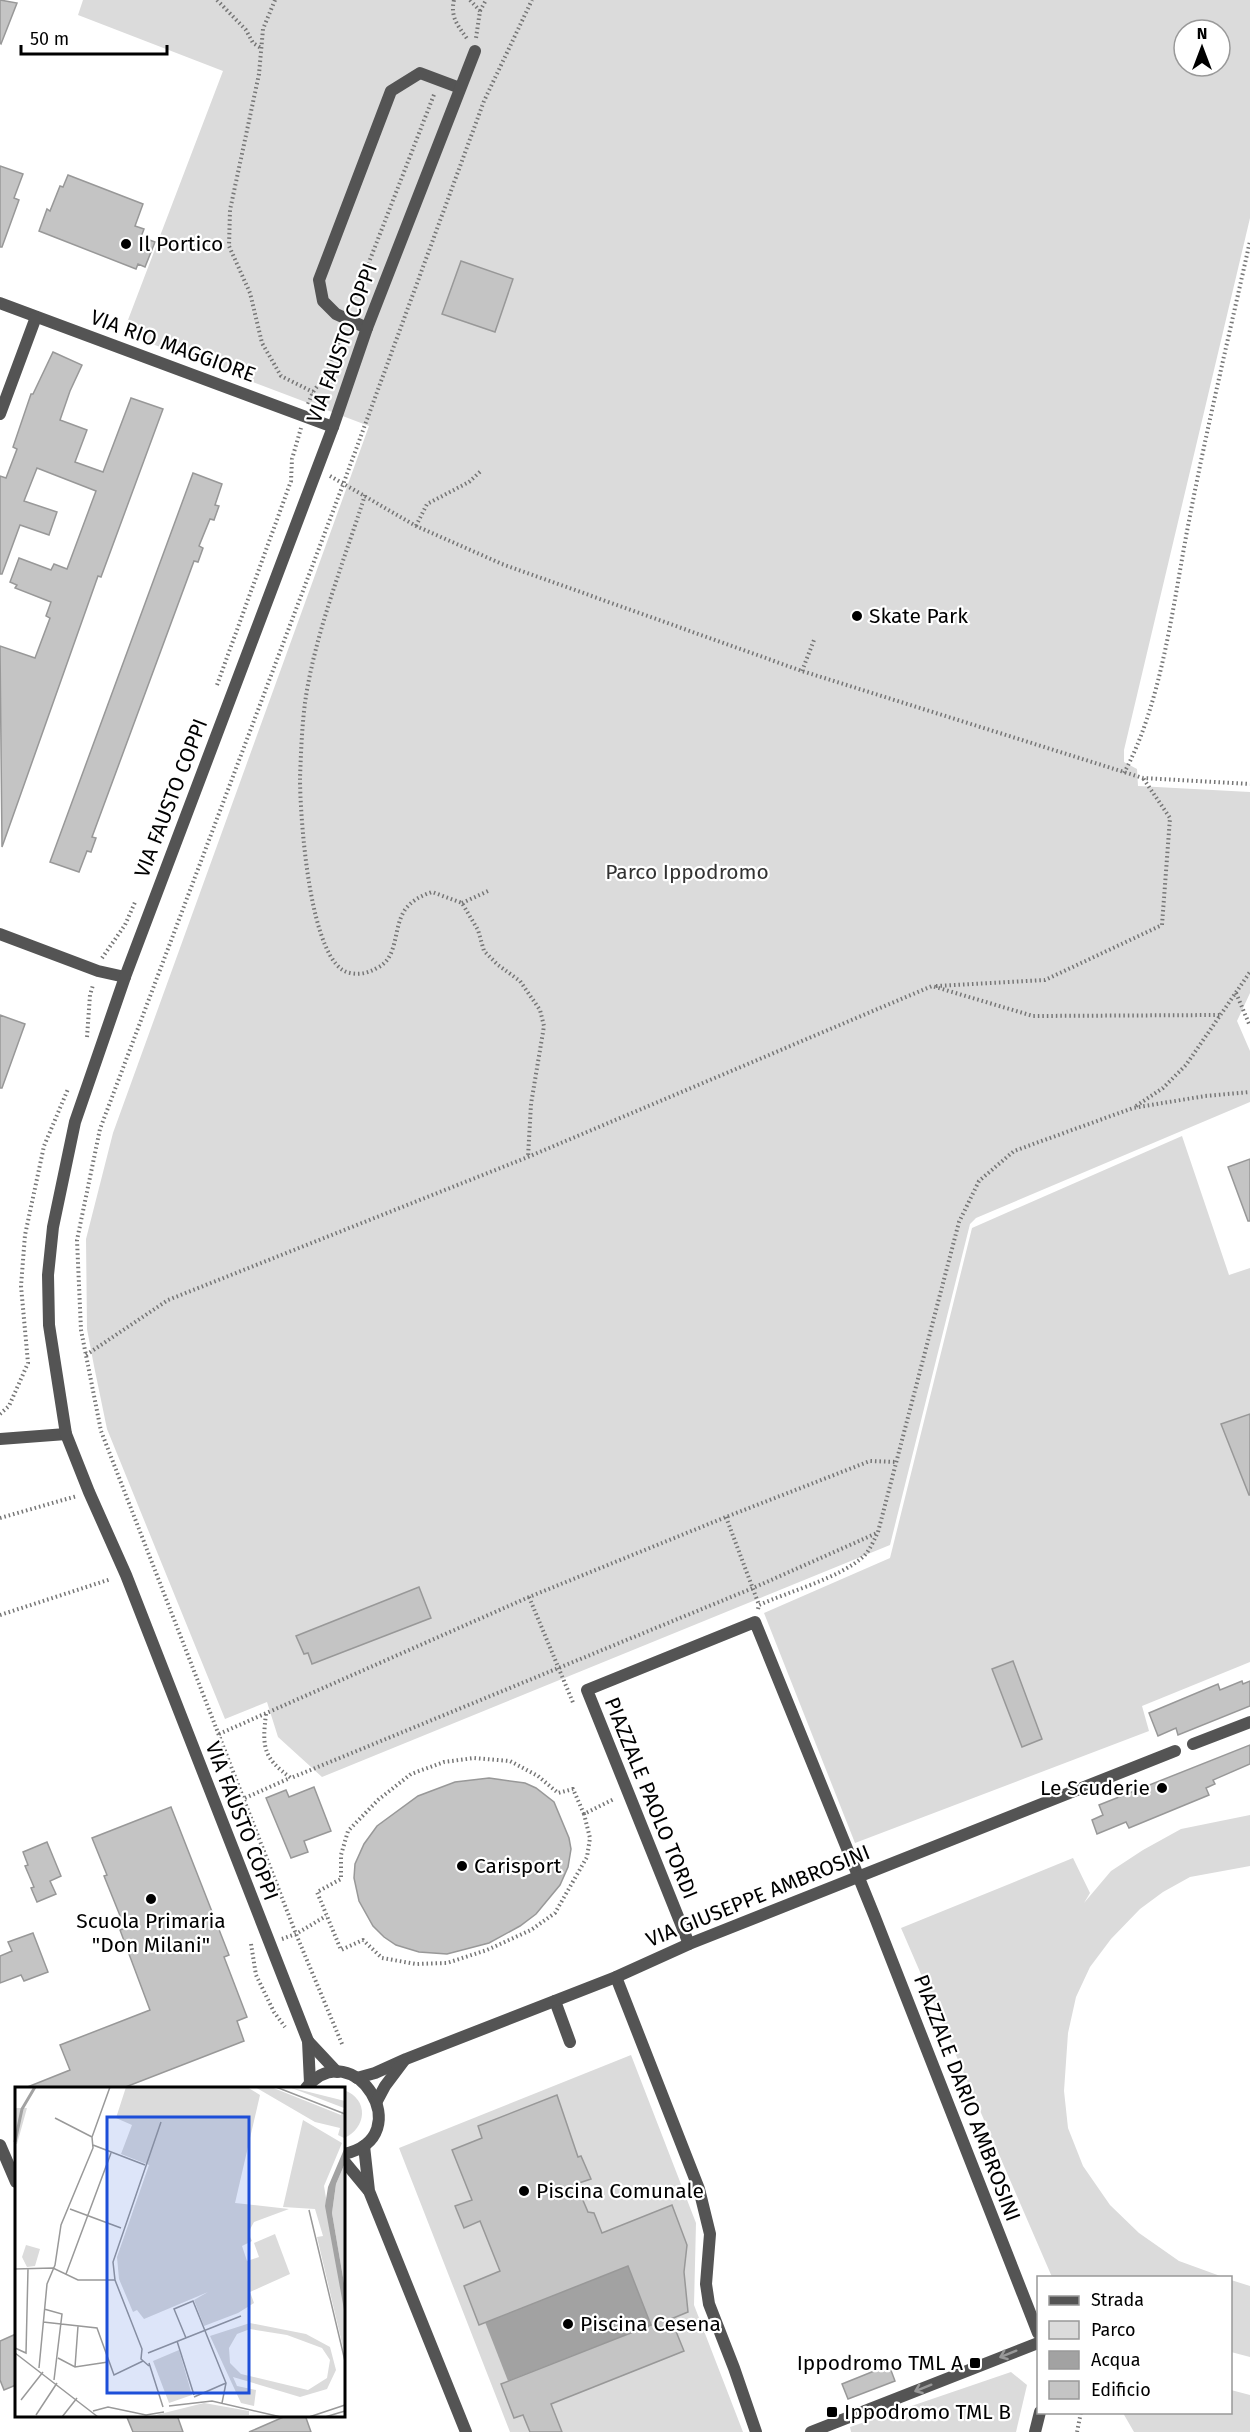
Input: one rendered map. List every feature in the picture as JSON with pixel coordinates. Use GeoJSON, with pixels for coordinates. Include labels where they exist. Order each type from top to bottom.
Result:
{"type":"FeatureCollection","features":[{"type":"Feature","properties":{"kind":"street","name":"VIA FAUSTO COPPI"},"geometry":{"type":"LineString","coordinates":[[308,2086],[308,2041],[126,1575],[66,1434],[49,1325],[48,1275],[53,1227],[75,1122],[125,977],[333,427],[368,328],[475,51]]}},
{"type":"Feature","properties":{"kind":"street"},"geometry":{"type":"LineString","coordinates":[[368,328],[336,314],[323,301],[318,280],[391,91],[420,73],[460,88]]}},
{"type":"Feature","properties":{"kind":"street","name":"VIA RIO MAGGIORE"},"geometry":{"type":"LineString","coordinates":[[0,303],[333,427]]}},
{"type":"Feature","properties":{"kind":"street"},"geometry":{"type":"LineString","coordinates":[[0,414],[36,317]]}},
{"type":"Feature","properties":{"kind":"street"},"geometry":{"type":"LineString","coordinates":[[0,934],[98,971],[125,977]]}},
{"type":"Feature","properties":{"kind":"street"},"geometry":{"type":"LineString","coordinates":[[0,1439],[66,1434]]}},
{"type":"Feature","properties":{"kind":"street"},"geometry":{"type":"LineString","coordinates":[[755,1622],[858,1877]]}},
{"type":"Feature","properties":{"kind":"street","name":"PIAZZALE PAOLO TORDI"},"geometry":{"type":"LineString","coordinates":[[689,1944],[586,1690],[755,1622]]}},
{"type":"Feature","properties":{"kind":"street","name":"VIA GIUSEPPE AMBROSINI"},"geometry":{"type":"LineString","coordinates":[[357,2078],[375,2073],[616,1977],[689,1944],[1250,1722]]}},
{"type":"Feature","properties":{"kind":"street","name":"PIAZZALE DARIO AMBROSINI"},"geometry":{"type":"LineString","coordinates":[[858,1877],[1037,2330]]}},
{"type":"Feature","properties":{"kind":"street"},"geometry":{"type":"LineString","coordinates":[[616,1977],[699,2188],[710,2234],[706,2284],[709,2304],[756,2432]]}},
{"type":"Feature","properties":{"kind":"street"},"geometry":{"type":"LineString","coordinates":[[555,2001],[570,2042]]}},
{"type":"Feature","properties":{"kind":"street"},"geometry":{"type":"LineString","coordinates":[[308,2041],[337,2073]]}},
{"type":"Feature","properties":{"kind":"street"},"geometry":{"type":"LineString","coordinates":[[377,2102],[385,2086],[406,2059]]}},
{"type":"Feature","properties":{"kind":"street"},"geometry":{"type":"LineString","coordinates":[[308,2086],[327,2074],[337,2073],[357,2078],[372,2092],[379,2113],[377,2126],[372,2137],[364,2146],[345,2154]]}},
{"type":"Feature","properties":{"kind":"street"},"geometry":{"type":"LineString","coordinates":[[0,2145],[3,2158],[15,2180]]}},
{"type":"Feature","properties":{"kind":"street"},"geometry":{"type":"LineString","coordinates":[[364,2146],[369,2191],[466,2432]]}},
{"type":"Feature","properties":{"kind":"street"},"geometry":{"type":"LineString","coordinates":[[345,2162],[369,2191]]}},
{"type":"Feature","properties":{"kind":"street"},"geometry":{"type":"LineString","coordinates":[[811,2432],[1037,2343]]}},
{"type":"Feature","properties":{"kind":"street"},"geometry":{"type":"LineString","coordinates":[[1035,2432],[1040,2414]]}},
{"type":"Feature","properties":{"kind":"path"},"geometry":{"type":"LineString","coordinates":[[217,0],[246,30],[253,43],[261,48]]}},
{"type":"Feature","properties":{"kind":"path"},"geometry":{"type":"LineString","coordinates":[[275,0],[263,29],[259,74],[230,210],[229,246],[250,293],[262,343],[281,376],[313,392]]}},
{"type":"Feature","properties":{"kind":"path"},"geometry":{"type":"LineString","coordinates":[[454,0],[454,20],[475,51]]}},
{"type":"Feature","properties":{"kind":"path"},"geometry":{"type":"LineString","coordinates":[[470,0],[480,11]]}},
{"type":"Feature","properties":{"kind":"path"},"geometry":{"type":"LineString","coordinates":[[475,51],[480,11],[486,0]]}},
{"type":"Feature","properties":{"kind":"path"},"geometry":{"type":"LineString","coordinates":[[342,2044],[296,1934],[101,1431],[81,1330],[77,1240],[100,1129],[344,482],[483,101],[532,0]]}},
{"type":"Feature","properties":{"kind":"path"},"geometry":{"type":"LineString","coordinates":[[1124,773],[1139,746],[1157,682],[1195,490],[1250,240]]}},
{"type":"Feature","properties":{"kind":"path"},"geometry":{"type":"LineString","coordinates":[[292,459],[344,482],[416,526],[502,564],[802,671],[1143,778],[1250,784]]}},
{"type":"Feature","properties":{"kind":"path"},"geometry":{"type":"LineString","coordinates":[[416,526],[427,504],[469,482],[482,470]]}},
{"type":"Feature","properties":{"kind":"path"},"geometry":{"type":"LineString","coordinates":[[365,495],[322,626],[306,697],[300,779],[309,886],[317,927],[333,962],[348,974],[367,973],[385,964],[394,947],[403,913],[416,898],[432,892],[462,903],[478,930],[484,951],[531,993],[542,1018],[544,1026],[531,1104],[528,1158]]}},
{"type":"Feature","properties":{"kind":"path"},"geometry":{"type":"LineString","coordinates":[[802,671],[814,640]]}},
{"type":"Feature","properties":{"kind":"path"},"geometry":{"type":"LineString","coordinates":[[86,1355],[168,1300],[528,1158],[932,986],[1045,980],[1162,926],[1170,818],[1143,778]]}},
{"type":"Feature","properties":{"kind":"path"},"geometry":{"type":"LineString","coordinates":[[462,903],[488,891]]}},
{"type":"Feature","properties":{"kind":"path"},"geometry":{"type":"LineString","coordinates":[[1133,1108],[1163,1088],[1185,1065],[1250,972]]}},
{"type":"Feature","properties":{"kind":"path"},"geometry":{"type":"LineString","coordinates":[[932,986],[1033,1016],[1220,1015]]}},
{"type":"Feature","properties":{"kind":"path"},"geometry":{"type":"LineString","coordinates":[[1236,993],[1250,1026]]}},
{"type":"Feature","properties":{"kind":"path"},"geometry":{"type":"LineString","coordinates":[[759,1605],[848,1568],[866,1554],[879,1532],[960,1222],[979,1181],[1014,1151],[1133,1108],[1205,1096],[1250,1092]]}},
{"type":"Feature","properties":{"kind":"path"},"geometry":{"type":"LineString","coordinates":[[219,1734],[530,1597],[726,1516],[870,1461],[897,1462]]}},
{"type":"Feature","properties":{"kind":"path"},"geometry":{"type":"LineString","coordinates":[[0,1518],[89,1492]]}},
{"type":"Feature","properties":{"kind":"path"},"geometry":{"type":"LineString","coordinates":[[726,1516],[759,1605],[755,1622]]}},
{"type":"Feature","properties":{"kind":"path"},"geometry":{"type":"LineString","coordinates":[[245,1798],[753,1588],[879,1532]]}},
{"type":"Feature","properties":{"kind":"path"},"geometry":{"type":"LineString","coordinates":[[0,1615],[126,1575]]}},
{"type":"Feature","properties":{"kind":"path"},"geometry":{"type":"LineString","coordinates":[[266,1713],[263,1734],[266,1750],[273,1765],[291,1778]]}},
{"type":"Feature","properties":{"kind":"path"},"geometry":{"type":"LineString","coordinates":[[474,1758],[510,1761],[538,1776],[558,1793],[573,1789],[584,1814],[590,1839],[587,1857],[555,1913],[531,1930],[488,1950],[447,1963],[416,1964],[382,1958],[363,1940],[341,1950],[317,1892],[341,1879],[341,1855],[348,1831],[378,1800],[411,1774],[444,1762],[474,1758]]}},
{"type":"Feature","properties":{"kind":"path"},"geometry":{"type":"LineString","coordinates":[[584,1814],[614,1798]]}},
{"type":"Feature","properties":{"kind":"path"},"geometry":{"type":"LineString","coordinates":[[296,1934],[326,1916]]}},
{"type":"Feature","properties":{"kind":"path"},"geometry":{"type":"LineString","coordinates":[[250,1939],[256,1974],[274,2012],[287,2030]]}},
{"type":"Feature","properties":{"kind":"path"},"geometry":{"type":"LineString","coordinates":[[1077,2432],[1081,2414]]}},
{"type":"Feature","properties":{"kind":"green space","name":"Parco Ippodromo"},"geometry":{"type":"Polygon","coordinates":[[[83,0],[1250,0],[1250,218],[1124,750],[1124,762],[1137,769],[1138,786],[1250,792],[1250,993],[1237,1021],[1250,1051],[1250,1102],[976,1218],[970,1224],[890,1545],[322,1777],[278,1737],[267,1702],[225,1719],[107,1429],[87,1329],[86,1239],[113,1133],[369,426],[123,333],[223,71],[78,15],[83,0]]]}},
{"type":"Feature","properties":{"kind":"green space"},"geometry":{"type":"Polygon","coordinates":[[[1182,1136],[1229,1275],[1250,1268],[1250,1662],[1142,1706],[1149,1731],[855,1843],[764,1613],[890,1558],[972,1228],[1182,1136]]]}},
{"type":"Feature","properties":{"kind":"green space"},"geometry":{"type":"Polygon","coordinates":[[[1250,1815],[1250,1866],[1190,1877],[1163,1892],[1140,1909],[1111,1939],[1090,1967],[1076,1997],[1068,2033],[1064,2091],[1068,2128],[1083,2166],[1110,2205],[1139,2233],[1179,2261],[1220,2276],[1052,2276],[901,1928],[1073,1858],[1090,1893],[1084,1903],[1111,1871],[1181,1829],[1250,1815]]]}},
{"type":"Feature","properties":{"kind":"green space"},"geometry":{"type":"Polygon","coordinates":[[[631,2055],[696,2223],[694,2305],[743,2432],[510,2432],[399,2148],[631,2055]]]}},
{"type":"Feature","properties":{"kind":"green space"},"geometry":{"type":"Polygon","coordinates":[[[345,2090],[358,2100],[361,2107],[361,2121],[352,2133],[345,2137],[345,2090]]]}},
{"type":"Feature","properties":{"kind":"green space"},"geometry":{"type":"Polygon","coordinates":[[[1232,2280],[1250,2286],[1250,2357],[1232,2352],[1232,2280]]]}},
{"type":"Feature","properties":{"kind":"green space"},"geometry":{"type":"Polygon","coordinates":[[[1011,2372],[1027,2385],[1016,2432],[851,2432],[850,2427],[1011,2372]]]}},
{"type":"Feature","properties":{"kind":"green space"},"geometry":{"type":"Polygon","coordinates":[[[1232,2390],[1250,2395],[1250,2432],[1134,2432],[1124,2414],[1232,2414],[1232,2390]]]}},
{"type":"Feature","properties":{"kind":"water","name":"Piscina Cesena"},"geometry":{"type":"Polygon","coordinates":[[[628,2266],[651,2325],[508,2381],[485,2322],[628,2266]]]}},
{"type":"Feature","properties":{"kind":"building"},"geometry":{"type":"Polygon","coordinates":[[[0,0],[17,3],[1,44],[0,43],[0,0]]]}},
{"type":"Feature","properties":{"kind":"building"},"geometry":{"type":"Polygon","coordinates":[[[0,166],[23,174],[14,198],[19,200],[2,247],[0,247],[0,166]]]}},
{"type":"Feature","properties":{"kind":"building"},"geometry":{"type":"Polygon","coordinates":[[[68,175],[143,204],[135,226],[144,229],[141,237],[155,242],[145,267],[138,264],[136,269],[39,231],[47,209],[50,211],[60,186],[63,187],[68,175]]]}},
{"type":"Feature","properties":{"kind":"building"},"geometry":{"type":"Polygon","coordinates":[[[461,261],[513,279],[495,332],[442,314],[461,261]]]}},
{"type":"Feature","properties":{"kind":"building"},"geometry":{"type":"Polygon","coordinates":[[[53,352],[82,365],[60,420],[87,430],[75,462],[103,472],[131,398],[163,409],[101,577],[98,576],[2,847],[0,646],[35,658],[50,618],[46,616],[51,602],[15,588],[17,585],[10,582],[19,558],[51,570],[54,564],[67,569],[96,491],[37,468],[24,501],[57,512],[49,535],[20,525],[2,574],[0,574],[0,476],[6,478],[17,449],[13,447],[31,394],[53,352]]]}},
{"type":"Feature","properties":{"kind":"building"},"geometry":{"type":"Polygon","coordinates":[[[193,473],[222,484],[215,505],[219,506],[214,520],[210,519],[199,546],[203,548],[198,562],[194,561],[92,837],[96,838],[91,852],[87,851],[79,872],[50,862],[193,473]]]}},
{"type":"Feature","properties":{"kind":"building"},"geometry":{"type":"Polygon","coordinates":[[[0,1015],[25,1024],[2,1088],[0,1088],[0,1015]]]}},
{"type":"Feature","properties":{"kind":"building"},"geometry":{"type":"Polygon","coordinates":[[[1250,1159],[1250,1221],[1248,1221],[1228,1167],[1250,1159]]]}},
{"type":"Feature","properties":{"kind":"building"},"geometry":{"type":"Polygon","coordinates":[[[1250,1414],[1250,1495],[1249,1495],[1221,1424],[1250,1414]]]}},
{"type":"Feature","properties":{"kind":"building"},"geometry":{"type":"Polygon","coordinates":[[[419,1587],[431,1618],[312,1664],[308,1653],[304,1654],[296,1636],[419,1587]]]}},
{"type":"Feature","properties":{"kind":"building"},"geometry":{"type":"Polygon","coordinates":[[[1013,1661],[1042,1739],[1022,1747],[992,1669],[1013,1661]]]}},
{"type":"Feature","properties":{"kind":"building"},"geometry":{"type":"Polygon","coordinates":[[[1242,1681],[1243,1684],[1250,1681],[1250,1706],[1178,1735],[1176,1728],[1158,1736],[1149,1713],[1218,1684],[1220,1690],[1242,1681]]]}},
{"type":"Feature","properties":{"kind":"building"},"geometry":{"type":"Polygon","coordinates":[[[1250,1745],[1250,1764],[1213,1780],[1215,1784],[1206,1788],[1209,1795],[1129,1828],[1126,1822],[1097,1834],[1092,1820],[1103,1815],[1099,1805],[1250,1745]]]}},
{"type":"Feature","properties":{"kind":"building","name":"Carisport"},"geometry":{"type":"Polygon","coordinates":[[[489,1778],[525,1783],[536,1788],[554,1802],[569,1838],[571,1849],[568,1867],[560,1885],[536,1914],[520,1926],[489,1943],[447,1954],[419,1952],[396,1945],[373,1926],[359,1901],[354,1878],[355,1864],[364,1844],[377,1826],[418,1796],[455,1782],[489,1778]]]}},
{"type":"Feature","properties":{"kind":"building"},"geometry":{"type":"Polygon","coordinates":[[[314,1787],[331,1831],[304,1841],[308,1852],[291,1858],[266,1798],[286,1790],[289,1797],[314,1787]]]}},
{"type":"Feature","properties":{"kind":"building"},"geometry":{"type":"Polygon","coordinates":[[[171,1807],[229,1955],[224,1957],[247,2017],[237,2021],[244,2041],[126,2087],[28,2087],[70,2070],[60,2045],[150,2010],[120,1930],[125,1928],[104,1876],[107,1875],[92,1838],[171,1807]]]}},
{"type":"Feature","properties":{"kind":"building"},"geometry":{"type":"Polygon","coordinates":[[[47,1842],[61,1876],[50,1881],[56,1894],[37,1902],[31,1888],[34,1887],[25,1866],[28,1865],[23,1852],[47,1842]]]}},
{"type":"Feature","properties":{"kind":"building"},"geometry":{"type":"Polygon","coordinates":[[[33,1933],[48,1972],[24,1981],[21,1975],[0,1983],[0,1956],[12,1951],[8,1942],[33,1933]]]}},
{"type":"Feature","properties":{"kind":"building"},"geometry":{"type":"Polygon","coordinates":[[[557,2095],[578,2157],[581,2156],[591,2179],[576,2184],[588,2212],[594,2213],[602,2233],[672,2205],[687,2245],[684,2272],[688,2312],[671,2319],[684,2351],[551,2404],[562,2432],[530,2432],[523,2415],[514,2418],[501,2384],[651,2325],[628,2266],[479,2325],[464,2286],[500,2271],[480,2221],[464,2228],[455,2206],[472,2200],[452,2150],[482,2138],[478,2126],[557,2095]]]}},
{"type":"Feature","properties":{"kind":"building"},"geometry":{"type":"Polygon","coordinates":[[[15,2334],[15,2385],[4,2390],[0,2380],[0,2341],[15,2334]]]}},
{"type":"Feature","properties":{"kind":"building"},"geometry":{"type":"Polygon","coordinates":[[[889,2365],[895,2381],[848,2399],[842,2384],[889,2365]]]}},
{"type":"Feature","properties":{"kind":"building"},"geometry":{"type":"Polygon","coordinates":[[[127,2417],[178,2417],[183,2432],[133,2432],[127,2417]]]}},
{"type":"Feature","properties":{"kind":"building"},"geometry":{"type":"Polygon","coordinates":[[[283,2417],[306,2417],[311,2432],[249,2432],[283,2417]]]}},
{"type":"Feature","properties":{"kind":"place","name":"Il Portico"},"geometry":{"type":"Point","coordinates":[126,244]}},
{"type":"Feature","properties":{"kind":"place","name":"Skate Park"},"geometry":{"type":"Point","coordinates":[857,616]}},
{"type":"Feature","properties":{"kind":"place","name":"Le Scuderie"},"geometry":{"type":"Point","coordinates":[1162,1788]}},
{"type":"Feature","properties":{"kind":"place","name":"Carisport"},"geometry":{"type":"Point","coordinates":[462,1866]}},
{"type":"Feature","properties":{"kind":"place","name":"Scuola Primaria \"Don Milani\""},"geometry":{"type":"Point","coordinates":[151,1899]}},
{"type":"Feature","properties":{"kind":"place","name":"Piscina Comunale"},"geometry":{"type":"Point","coordinates":[524,2191]}},
{"type":"Feature","properties":{"kind":"place","name":"Piscina Cesena"},"geometry":{"type":"Point","coordinates":[568,2324]}},
{"type":"Feature","properties":{"kind":"place","name":"Ippodromo TML A"},"geometry":{"type":"Point","coordinates":[975,2363]}},
{"type":"Feature","properties":{"kind":"place","name":"Ippodromo TML B"},"geometry":{"type":"Point","coordinates":[832,2412]}}]}
